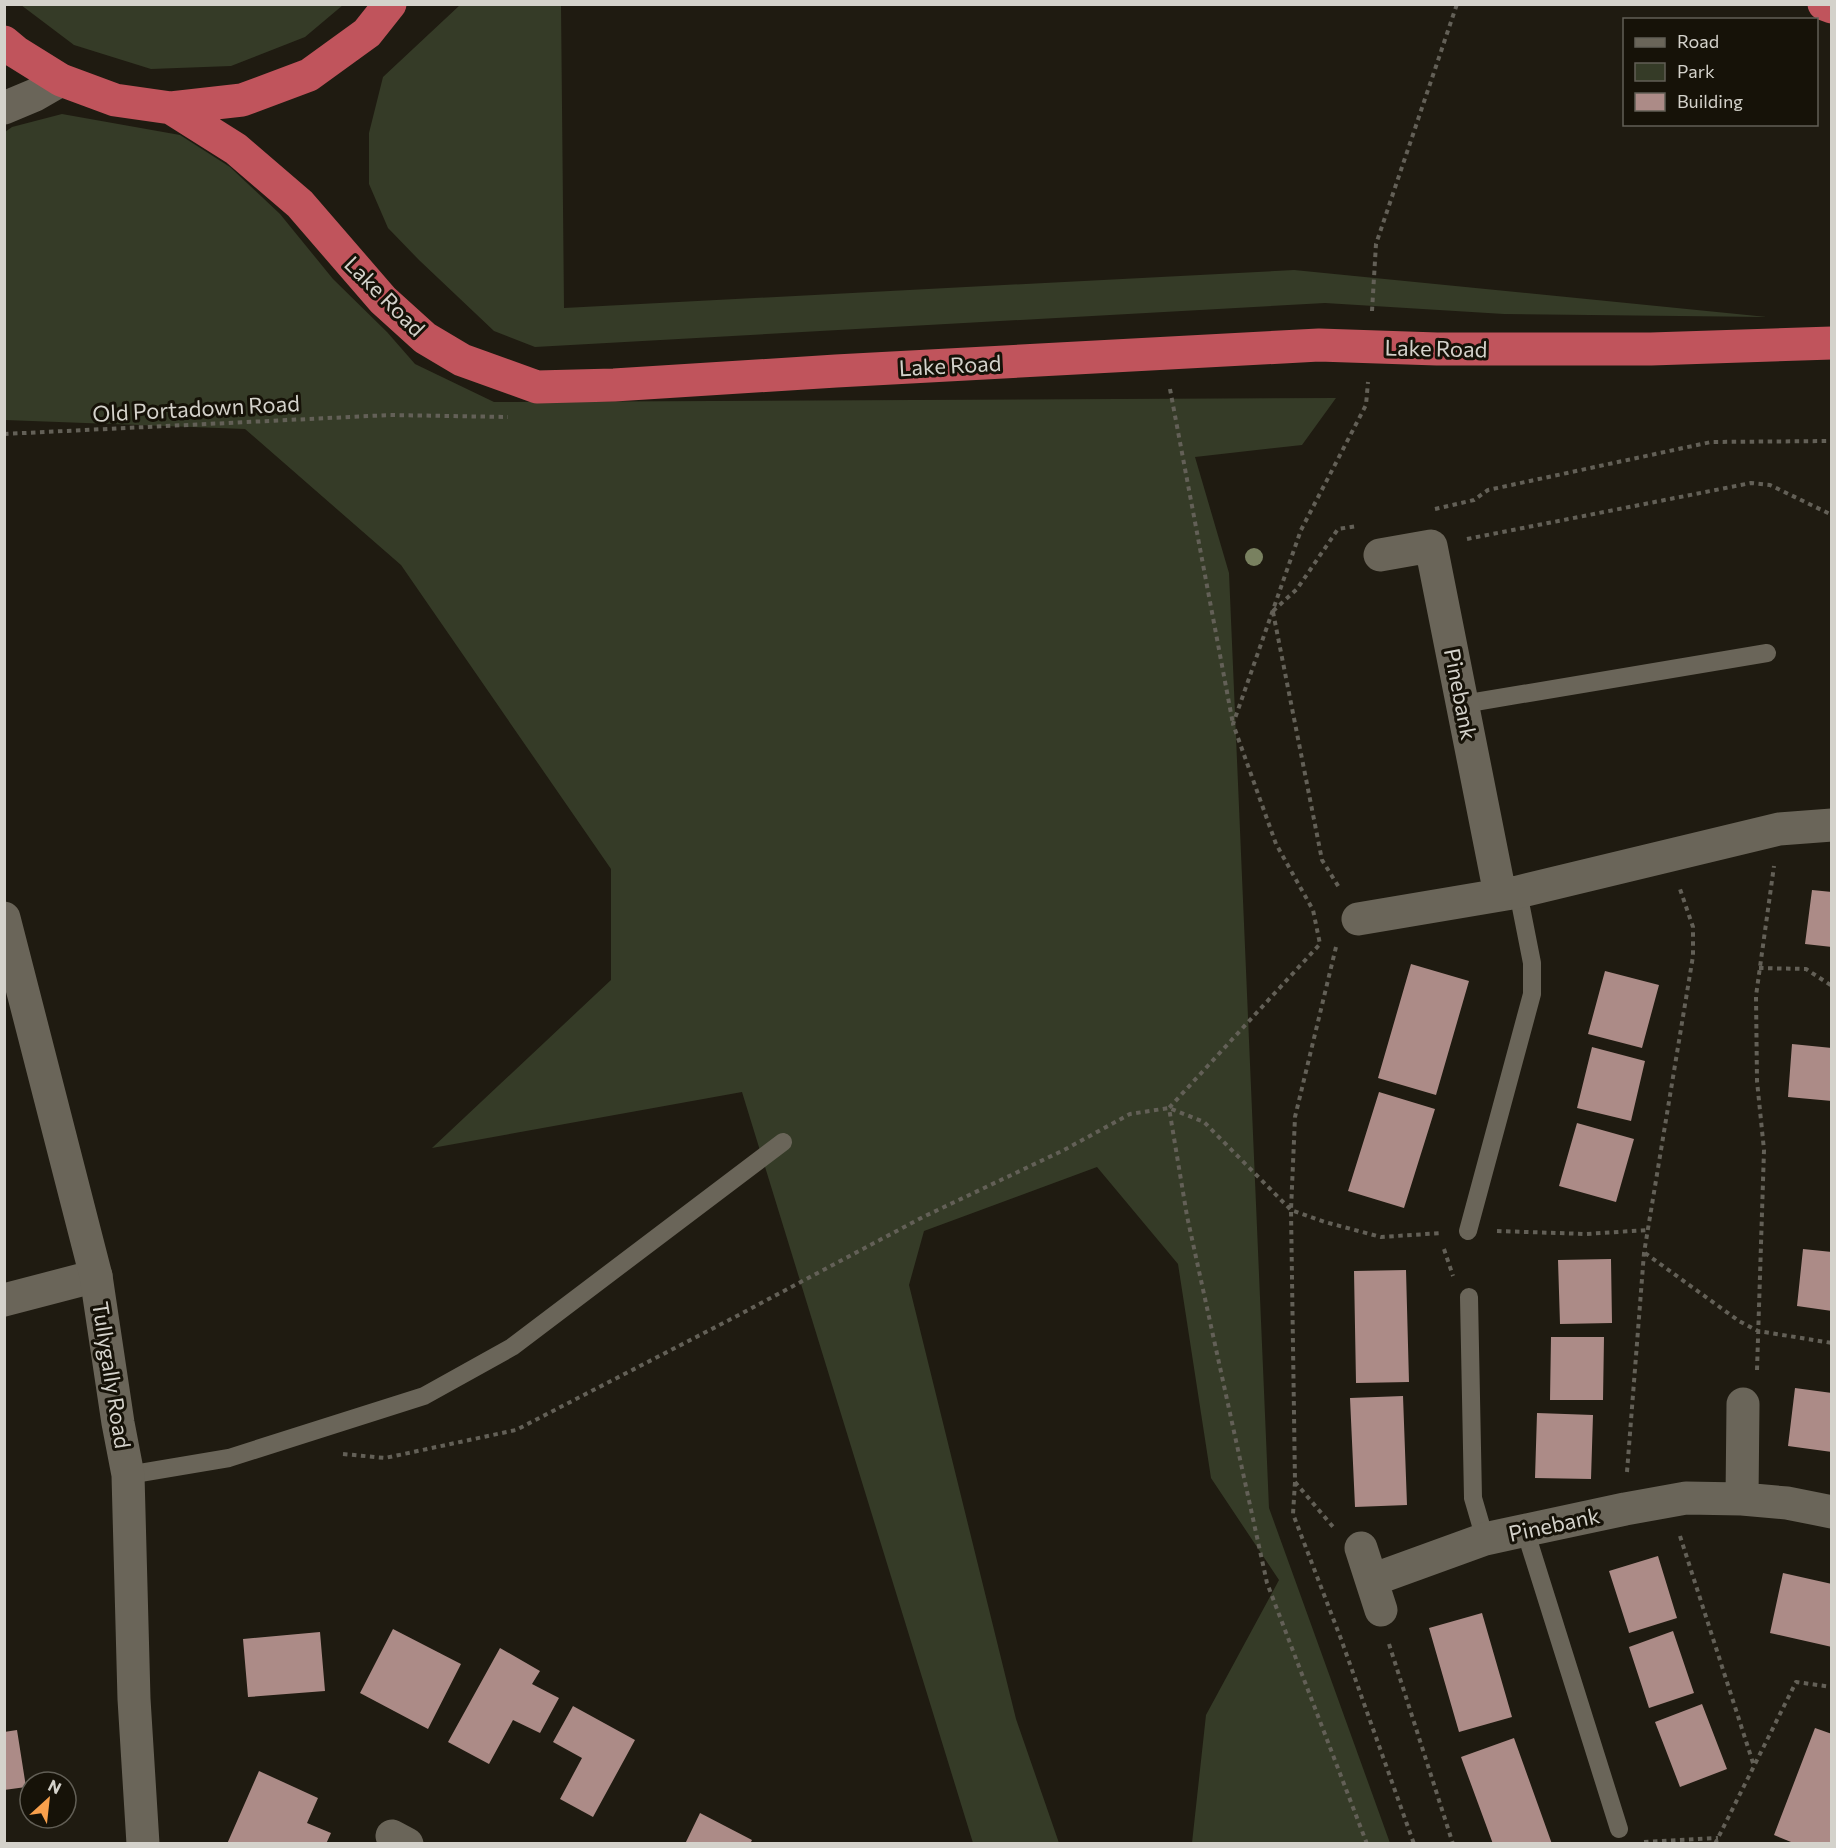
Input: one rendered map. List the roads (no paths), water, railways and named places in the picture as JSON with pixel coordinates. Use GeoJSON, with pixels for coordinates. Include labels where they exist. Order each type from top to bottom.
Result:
{"type":"FeatureCollection","features":[{"type":"Feature","properties":{"kind":"highway"},"geometry":{"type":"LineString","coordinates":[[4,42],[61,80],[115,100],[171,108],[242,100],[309,75],[367,33],[390,4]]}},
{"type":"Feature","properties":{"kind":"highway"},"geometry":{"type":"LineString","coordinates":[[1824,4],[1832,7]]}},
{"type":"Feature","properties":{"kind":"highway","name":"Lake Road"},"geometry":{"type":"LineString","coordinates":[[171,108],[236,149],[300,204],[383,300],[425,338],[462,360],[537,387],[614,385],[1319,345],[1437,349],[1651,349],[1832,343]]}},
{"type":"Feature","properties":{"kind":"street"},"geometry":{"type":"LineString","coordinates":[[4,108],[35,95],[61,80]]}},
{"type":"Feature","properties":{"kind":"street","name":"Pinebank"},"geometry":{"type":"LineString","coordinates":[[1380,555],[1431,546],[1463,704],[1509,893]]}},
{"type":"Feature","properties":{"kind":"street"},"geometry":{"type":"LineString","coordinates":[[1358,919],[1509,893],[1779,829],[1832,825]]}},
{"type":"Feature","properties":{"kind":"street","name":"Tullygally Road"},"geometry":{"type":"LineString","coordinates":[[4,918],[96,1276],[128,1475],[134,1699],[143,1844]]}},
{"type":"Feature","properties":{"kind":"street"},"geometry":{"type":"LineString","coordinates":[[4,1300],[96,1276]]}},
{"type":"Feature","properties":{"kind":"street"},"geometry":{"type":"LineString","coordinates":[[1742,1499],[1743,1404]]}},
{"type":"Feature","properties":{"kind":"street","name":"Pinebank"},"geometry":{"type":"LineString","coordinates":[[1361,1548],[1376,1595],[1485,1539],[1668,1501],[1686,1498],[1742,1499],[1787,1503],[1832,1512]]}},
{"type":"Feature","properties":{"kind":"lane"},"geometry":{"type":"LineString","coordinates":[[1463,704],[1767,653]]}},
{"type":"Feature","properties":{"kind":"lane"},"geometry":{"type":"LineString","coordinates":[[1468,1230],[1532,994],[1532,963],[1509,893]]}},
{"type":"Feature","properties":{"kind":"lane"},"geometry":{"type":"LineString","coordinates":[[128,1475],[229,1458],[424,1396],[512,1347],[783,1142]]}},
{"type":"Feature","properties":{"kind":"lane"},"geometry":{"type":"LineString","coordinates":[[1469,1297],[1473,1498],[1485,1539]]}},
{"type":"Feature","properties":{"kind":"lane"},"geometry":{"type":"LineString","coordinates":[[1525,1530],[1619,1829]]}}]}
